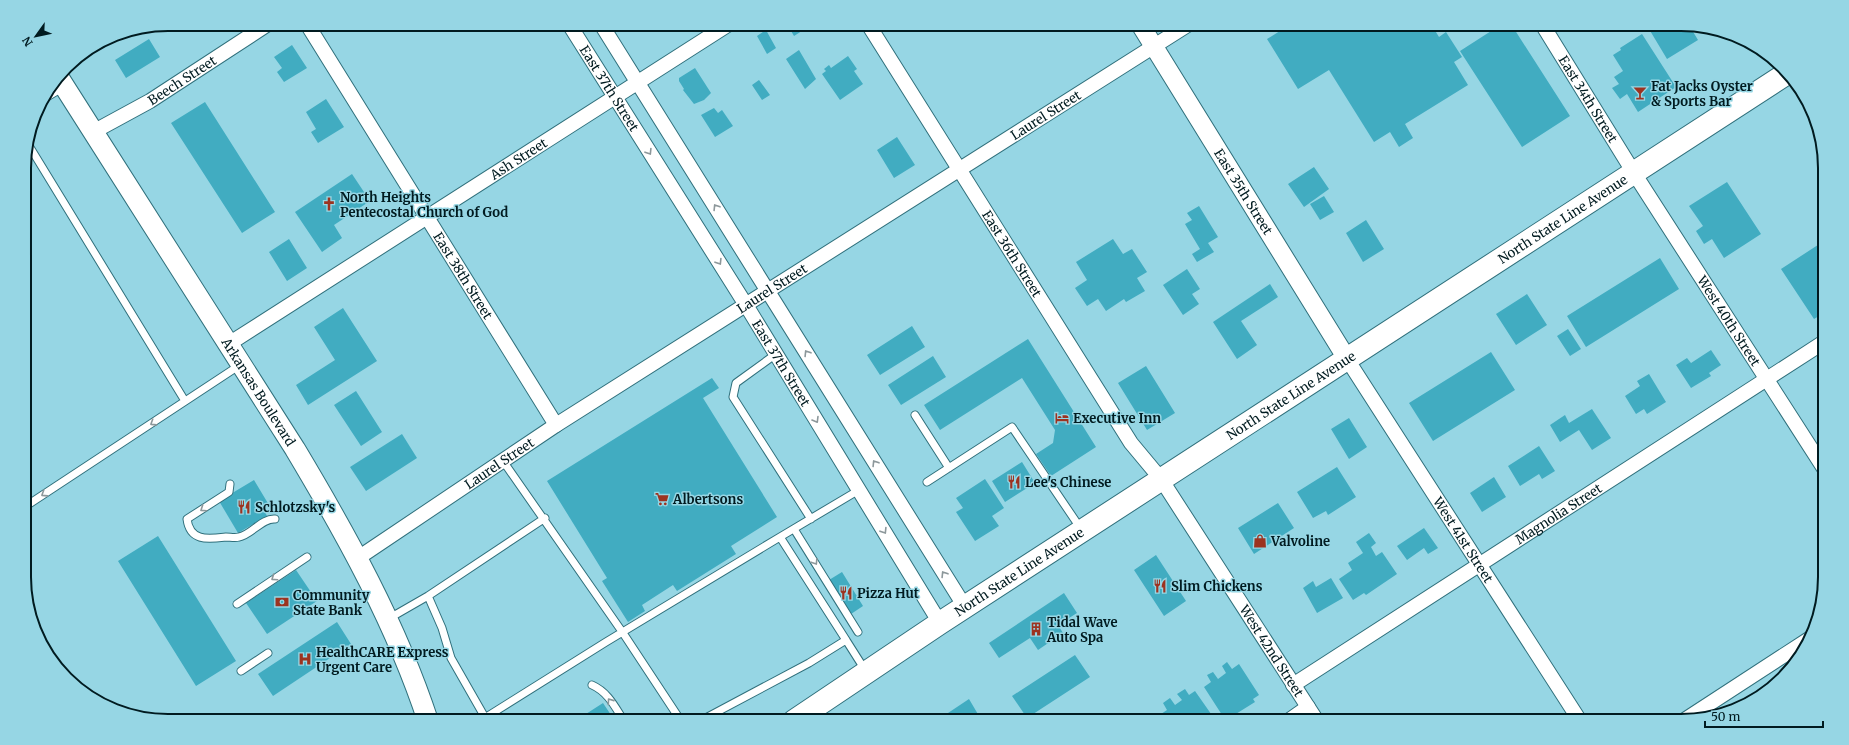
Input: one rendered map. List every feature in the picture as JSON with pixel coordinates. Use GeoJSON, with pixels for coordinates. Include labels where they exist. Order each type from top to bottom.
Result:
{"type":"FeatureCollection","features":[{"type":"Feature","properties":{"kind":"main road","name":"North State Line Avenue"},"geometry":{"type":"LineString","coordinates":[[805,714],[940,622],[1782,76]]}},
{"type":"Feature","properties":{"kind":"main road","name":"Arkansas Boulevard"},"geometry":{"type":"LineString","coordinates":[[62,82],[227,345],[295,449],[358,558],[406,660],[425,714]]}},
{"type":"Feature","properties":{"kind":"street","name":"Beech Street"},"geometry":{"type":"LineString","coordinates":[[93,132],[150,101],[257,31]]}},
{"type":"Feature","properties":{"kind":"street","name":"East 38th Street"},"geometry":{"type":"LineString","coordinates":[[311,31],[556,425]]}},
{"type":"Feature","properties":{"kind":"street","name":"East 37th Street"},"geometry":{"type":"LineString","coordinates":[[573,31],[746,305],[940,622]]}},
{"type":"Feature","properties":{"kind":"street","name":"East 37th Street"},"geometry":{"type":"LineString","coordinates":[[605,31],[768,290],[964,607]]}},
{"type":"Feature","properties":{"kind":"street","name":"Ash Street"},"geometry":{"type":"LineString","coordinates":[[227,345],[718,31]]}},
{"type":"Feature","properties":{"kind":"street","name":"East 36th Street"},"geometry":{"type":"LineString","coordinates":[[872,31],[1131,443],[1161,480]]}},
{"type":"Feature","properties":{"kind":"street","name":"East 35th Street"},"geometry":{"type":"LineString","coordinates":[[1144,31],[1347,359]]}},
{"type":"Feature","properties":{"kind":"street","name":"Laurel Street"},"geometry":{"type":"LineString","coordinates":[[358,558],[556,425],[1178,31]]}},
{"type":"Feature","properties":{"kind":"street","name":"East 34th Street"},"geometry":{"type":"LineString","coordinates":[[1546,31],[1634,173]]}},
{"type":"Feature","properties":{"kind":"street","name":"West 40th Street"},"geometry":{"type":"LineString","coordinates":[[1634,173],[1818,459]]}},
{"type":"Feature","properties":{"kind":"street","name":"Magnolia Street"},"geometry":{"type":"LineString","coordinates":[[1293,685],[1818,346]]}},
{"type":"Feature","properties":{"kind":"street","name":"West 41st Street"},"geometry":{"type":"LineString","coordinates":[[1347,359],[1575,714]]}},
{"type":"Feature","properties":{"kind":"street","name":"West 42nd Street"},"geometry":{"type":"LineString","coordinates":[[1161,480],[1312,714]]}},
{"type":"Feature","properties":{"kind":"street"},"geometry":{"type":"LineString","coordinates":[[1695,713],[1800,645]]}},
{"type":"Feature","properties":{"kind":"street"},"geometry":{"type":"LineString","coordinates":[[1299,714],[1308,708]]}},
{"type":"Feature","properties":{"kind":"lane"},"geometry":{"type":"LineString","coordinates":[[32,150],[185,401]]}},
{"type":"Feature","properties":{"kind":"lane"},"geometry":{"type":"LineString","coordinates":[[776,354],[736,383],[733,397],[811,519]]}},
{"type":"Feature","properties":{"kind":"lane"},"geometry":{"type":"LineString","coordinates":[[31,503],[240,365]]}},
{"type":"Feature","properties":{"kind":"lane"},"geometry":{"type":"LineString","coordinates":[[915,415],[949,468]]}},
{"type":"Feature","properties":{"kind":"lane"},"geometry":{"type":"LineString","coordinates":[[927,482],[1012,427],[1059,494],[1082,531]]}},
{"type":"Feature","properties":{"kind":"lane"},"geometry":{"type":"LineString","coordinates":[[503,461],[530,501],[545,518],[623,632],[676,714]]}},
{"type":"Feature","properties":{"kind":"lane"},"geometry":{"type":"LineString","coordinates":[[230,484],[229,492],[187,519],[188,528],[195,535],[211,540],[227,537],[239,537],[270,519],[275,519]]}},
{"type":"Feature","properties":{"kind":"lane"},"geometry":{"type":"LineString","coordinates":[[493,714],[623,632],[859,490]]}},
{"type":"Feature","properties":{"kind":"lane"},"geometry":{"type":"LineString","coordinates":[[388,620],[428,596],[545,518]]}},
{"type":"Feature","properties":{"kind":"lane"},"geometry":{"type":"LineString","coordinates":[[794,529],[858,632]]}},
{"type":"Feature","properties":{"kind":"lane"},"geometry":{"type":"LineString","coordinates":[[780,537],[867,673]]}},
{"type":"Feature","properties":{"kind":"lane"},"geometry":{"type":"LineString","coordinates":[[237,604],[307,556]]}},
{"type":"Feature","properties":{"kind":"lane"},"geometry":{"type":"LineString","coordinates":[[428,596],[442,628],[454,664],[481,714]]}},
{"type":"Feature","properties":{"kind":"lane"},"geometry":{"type":"LineString","coordinates":[[714,714],[809,663],[846,640]]}},
{"type":"Feature","properties":{"kind":"lane"},"geometry":{"type":"LineString","coordinates":[[241,671],[268,653]]}},
{"type":"Feature","properties":{"kind":"lane"},"geometry":{"type":"LineString","coordinates":[[592,685],[608,696],[620,714]]}},
{"type":"Feature","properties":{"kind":"building"},"geometry":{"type":"Polygon","coordinates":[[[767,31],[776,48],[767,54],[757,36],[767,31]]]}},
{"type":"Feature","properties":{"kind":"building"},"geometry":{"type":"Polygon","coordinates":[[[791,31],[802,31],[794,36],[791,31]]]}},
{"type":"Feature","properties":{"kind":"building"},"geometry":{"type":"Polygon","coordinates":[[[1280,31],[1435,31],[1439,37],[1446,32],[1462,57],[1454,62],[1468,85],[1405,124],[1413,138],[1399,147],[1390,132],[1374,142],[1329,70],[1298,89],[1267,39],[1280,31]]]}},
{"type":"Feature","properties":{"kind":"building"},"geometry":{"type":"Polygon","coordinates":[[[1491,31],[1515,31],[1570,116],[1522,147],[1460,51],[1491,31]]]}},
{"type":"Feature","properties":{"kind":"building"},"geometry":{"type":"Polygon","coordinates":[[[1650,31],[1693,32],[1698,40],[1667,59],[1650,31]]]}},
{"type":"Feature","properties":{"kind":"building"},"geometry":{"type":"Polygon","coordinates":[[[1642,34],[1676,87],[1638,112],[1627,94],[1620,99],[1612,88],[1619,84],[1614,77],[1623,71],[1613,55],[1621,50],[1620,48],[1642,34]]]}},
{"type":"Feature","properties":{"kind":"building"},"geometry":{"type":"Polygon","coordinates":[[[149,39],[160,57],[126,78],[115,60],[149,39]]]}},
{"type":"Feature","properties":{"kind":"building"},"geometry":{"type":"Polygon","coordinates":[[[292,45],[307,68],[284,82],[277,72],[282,68],[274,57],[292,45]]]}},
{"type":"Feature","properties":{"kind":"building"},"geometry":{"type":"Polygon","coordinates":[[[799,50],[816,79],[805,89],[786,59],[799,50]]]}},
{"type":"Feature","properties":{"kind":"building"},"geometry":{"type":"Polygon","coordinates":[[[848,56],[857,69],[854,71],[863,84],[840,100],[822,74],[826,71],[824,69],[829,65],[831,68],[848,56]]]}},
{"type":"Feature","properties":{"kind":"building"},"geometry":{"type":"Polygon","coordinates":[[[695,68],[711,93],[704,100],[694,104],[683,90],[684,89],[679,81],[679,78],[695,68]]]}},
{"type":"Feature","properties":{"kind":"building"},"geometry":{"type":"Polygon","coordinates":[[[759,80],[770,95],[762,100],[752,85],[759,80]]]}},
{"type":"Feature","properties":{"kind":"building"},"geometry":{"type":"Polygon","coordinates":[[[326,99],[344,127],[318,143],[311,132],[316,129],[306,112],[326,99]]]}},
{"type":"Feature","properties":{"kind":"building"},"geometry":{"type":"Polygon","coordinates":[[[205,102],[275,212],[242,233],[171,123],[205,102]]]}},
{"type":"Feature","properties":{"kind":"building"},"geometry":{"type":"Polygon","coordinates":[[[714,108],[718,113],[722,110],[733,126],[715,137],[701,115],[714,108]]]}},
{"type":"Feature","properties":{"kind":"building"},"geometry":{"type":"Polygon","coordinates":[[[897,137],[915,165],[894,178],[877,150],[897,137]]]}},
{"type":"Feature","properties":{"kind":"building"},"geometry":{"type":"Polygon","coordinates":[[[1314,167],[1329,189],[1304,207],[1288,184],[1314,167]]]}},
{"type":"Feature","properties":{"kind":"building"},"geometry":{"type":"Polygon","coordinates":[[[352,174],[370,201],[334,225],[342,238],[322,252],[295,212],[352,174]]]}},
{"type":"Feature","properties":{"kind":"building"},"geometry":{"type":"Polygon","coordinates":[[[1727,182],[1761,234],[1724,258],[1712,239],[1704,244],[1696,231],[1703,226],[1689,206],[1727,182]]]}},
{"type":"Feature","properties":{"kind":"building"},"geometry":{"type":"Polygon","coordinates":[[[1324,196],[1334,212],[1320,220],[1310,204],[1324,196]]]}},
{"type":"Feature","properties":{"kind":"building"},"geometry":{"type":"Polygon","coordinates":[[[1199,206],[1218,237],[1208,243],[1214,252],[1197,262],[1192,254],[1200,249],[1185,224],[1192,220],[1187,213],[1199,206]]]}},
{"type":"Feature","properties":{"kind":"building"},"geometry":{"type":"Polygon","coordinates":[[[1366,220],[1384,249],[1363,262],[1346,233],[1366,220]]]}},
{"type":"Feature","properties":{"kind":"building"},"geometry":{"type":"Polygon","coordinates":[[[289,239],[307,268],[287,281],[269,252],[289,239]]]}},
{"type":"Feature","properties":{"kind":"building"},"geometry":{"type":"Polygon","coordinates":[[[1113,239],[1123,254],[1132,249],[1147,272],[1137,278],[1145,291],[1126,302],[1124,299],[1106,311],[1098,299],[1087,306],[1075,288],[1087,280],[1076,262],[1113,239]]]}},
{"type":"Feature","properties":{"kind":"building"},"geometry":{"type":"Polygon","coordinates":[[[1818,245],[1818,317],[1814,319],[1781,269],[1818,245]]]}},
{"type":"Feature","properties":{"kind":"building"},"geometry":{"type":"Polygon","coordinates":[[[1660,258],[1679,289],[1586,347],[1567,316],[1660,258]]]}},
{"type":"Feature","properties":{"kind":"building"},"geometry":{"type":"Polygon","coordinates":[[[1187,269],[1200,289],[1192,294],[1199,304],[1183,315],[1163,285],[1187,269]]]}},
{"type":"Feature","properties":{"kind":"building"},"geometry":{"type":"Polygon","coordinates":[[[1270,284],[1278,297],[1241,321],[1257,345],[1237,359],[1213,322],[1270,284]]]}},
{"type":"Feature","properties":{"kind":"building"},"geometry":{"type":"Polygon","coordinates":[[[1527,294],[1547,325],[1516,345],[1496,314],[1527,294]]]}},
{"type":"Feature","properties":{"kind":"building"},"geometry":{"type":"Polygon","coordinates":[[[343,308],[377,361],[308,405],[296,385],[335,360],[314,327],[343,308]]]}},
{"type":"Feature","properties":{"kind":"building"},"geometry":{"type":"Polygon","coordinates":[[[912,326],[925,347],[880,375],[867,355],[912,326]]]}},
{"type":"Feature","properties":{"kind":"building"},"geometry":{"type":"Polygon","coordinates":[[[1568,329],[1581,349],[1570,356],[1557,336],[1568,329]]]}},
{"type":"Feature","properties":{"kind":"building","name":"Executive Inn"},"geometry":{"type":"Polygon","coordinates":[[[1028,339],[1096,447],[1051,476],[1036,454],[1053,443],[1055,430],[1022,378],[940,430],[924,405],[1028,339]]]}},
{"type":"Feature","properties":{"kind":"building"},"geometry":{"type":"Polygon","coordinates":[[[1711,350],[1721,365],[1709,373],[1711,376],[1691,388],[1676,365],[1687,358],[1691,363],[1711,350]]]}},
{"type":"Feature","properties":{"kind":"building"},"geometry":{"type":"Polygon","coordinates":[[[1491,352],[1515,390],[1433,441],[1409,403],[1491,352]]]}},
{"type":"Feature","properties":{"kind":"building"},"geometry":{"type":"Polygon","coordinates":[[[933,356],[946,377],[901,405],[888,385],[933,356]]]}},
{"type":"Feature","properties":{"kind":"building"},"geometry":{"type":"Polygon","coordinates":[[[1146,366],[1175,413],[1147,430],[1118,383],[1146,366]]]}},
{"type":"Feature","properties":{"kind":"building"},"geometry":{"type":"Polygon","coordinates":[[[1649,374],[1666,402],[1647,414],[1644,409],[1636,414],[1625,396],[1640,386],[1637,381],[1649,374]]]}},
{"type":"Feature","properties":{"kind":"building","name":"Albertsons"},"geometry":{"type":"Polygon","coordinates":[[[712,378],[719,388],[703,398],[777,517],[731,546],[736,554],[677,591],[673,585],[642,605],[645,611],[628,622],[602,581],[607,578],[547,481],[712,378]]]}},
{"type":"Feature","properties":{"kind":"building"},"geometry":{"type":"Polygon","coordinates":[[[356,391],[382,432],[361,446],[334,405],[356,391]]]}},
{"type":"Feature","properties":{"kind":"building"},"geometry":{"type":"Polygon","coordinates":[[[1592,409],[1611,438],[1592,450],[1579,430],[1560,442],[1550,425],[1565,415],[1569,423],[1592,409]]]}},
{"type":"Feature","properties":{"kind":"building"},"geometry":{"type":"Polygon","coordinates":[[[1349,418],[1367,447],[1349,459],[1331,429],[1349,418]]]}},
{"type":"Feature","properties":{"kind":"building"},"geometry":{"type":"Polygon","coordinates":[[[402,434],[417,458],[366,491],[350,467],[402,434]]]}},
{"type":"Feature","properties":{"kind":"building"},"geometry":{"type":"Polygon","coordinates":[[[1539,446],[1555,471],[1542,479],[1539,474],[1520,486],[1508,466],[1539,446]]]}},
{"type":"Feature","properties":{"kind":"building","name":"Lee's Chinese"},"geometry":{"type":"Polygon","coordinates":[[[1022,462],[1035,483],[1005,502],[992,481],[1022,462]]]}},
{"type":"Feature","properties":{"kind":"building"},"geometry":{"type":"Polygon","coordinates":[[[1337,467],[1356,497],[1328,515],[1326,511],[1313,518],[1297,492],[1337,467]]]}},
{"type":"Feature","properties":{"kind":"building"},"geometry":{"type":"Polygon","coordinates":[[[1494,477],[1506,497],[1482,512],[1470,493],[1494,477]]]}},
{"type":"Feature","properties":{"kind":"building"},"geometry":{"type":"Polygon","coordinates":[[[985,479],[1004,508],[992,516],[999,526],[975,541],[956,512],[963,508],[956,498],[985,479]]]}},
{"type":"Feature","properties":{"kind":"building","name":"Schlotzsky's"},"geometry":{"type":"Polygon","coordinates":[[[254,480],[269,505],[263,508],[267,516],[238,533],[219,501],[254,480]]]}},
{"type":"Feature","properties":{"kind":"building","name":"Valvoline"},"geometry":{"type":"Polygon","coordinates":[[[1278,503],[1294,528],[1254,554],[1238,528],[1278,503]]]}},
{"type":"Feature","properties":{"kind":"building"},"geometry":{"type":"Polygon","coordinates":[[[1424,528],[1438,548],[1428,554],[1424,548],[1407,560],[1397,546],[1424,528]]]}},
{"type":"Feature","properties":{"kind":"building"},"geometry":{"type":"Polygon","coordinates":[[[1369,533],[1376,543],[1371,547],[1376,556],[1382,552],[1397,574],[1366,595],[1364,593],[1353,600],[1339,579],[1352,570],[1348,563],[1363,553],[1356,542],[1369,533]]]}},
{"type":"Feature","properties":{"kind":"building"},"geometry":{"type":"Polygon","coordinates":[[[158,536],[236,661],[196,686],[118,561],[158,536]]]}},
{"type":"Feature","properties":{"kind":"building","name":"Slim Chickens"},"geometry":{"type":"Polygon","coordinates":[[[1156,555],[1186,601],[1164,616],[1134,570],[1156,555]]]}},
{"type":"Feature","properties":{"kind":"building","name":"Community State Bank"},"geometry":{"type":"Polygon","coordinates":[[[296,570],[317,601],[267,634],[246,603],[296,570]]]}},
{"type":"Feature","properties":{"kind":"building","name":"Pizza Hut"},"geometry":{"type":"Polygon","coordinates":[[[842,572],[863,606],[851,614],[829,580],[842,572]]]}},
{"type":"Feature","properties":{"kind":"building"},"geometry":{"type":"Polygon","coordinates":[[[1331,578],[1343,598],[1317,613],[1303,588],[1313,581],[1316,587],[1331,578]]]}},
{"type":"Feature","properties":{"kind":"building","name":"Tidal Wave Auto Spa"},"geometry":{"type":"Polygon","coordinates":[[[1064,593],[1077,613],[1058,625],[1063,633],[1038,650],[1030,638],[999,658],[989,643],[1064,593]]]}},
{"type":"Feature","properties":{"kind":"building","name":"HealthCARE Express Urgent Care"},"geometry":{"type":"Polygon","coordinates":[[[337,622],[351,644],[273,696],[258,674],[337,622]]]}},
{"type":"Feature","properties":{"kind":"building"},"geometry":{"type":"Polygon","coordinates":[[[1075,655],[1090,677],[1033,714],[1024,714],[1012,696],[1075,655]]]}},
{"type":"Feature","properties":{"kind":"building"},"geometry":{"type":"Polygon","coordinates":[[[1227,662],[1232,669],[1239,664],[1259,695],[1253,699],[1255,702],[1236,714],[1221,714],[1204,687],[1211,682],[1207,675],[1213,672],[1218,679],[1226,673],[1222,666],[1227,662]]]}},
{"type":"Feature","properties":{"kind":"building"},"geometry":{"type":"Polygon","coordinates":[[[1185,689],[1189,695],[1195,691],[1211,714],[1161,714],[1167,710],[1163,703],[1170,698],[1175,705],[1182,700],[1177,694],[1185,689]]]}},
{"type":"Feature","properties":{"kind":"building"},"geometry":{"type":"Polygon","coordinates":[[[969,699],[978,714],[946,714],[969,699]]]}},
{"type":"Feature","properties":{"kind":"building"},"geometry":{"type":"Polygon","coordinates":[[[603,703],[610,714],[586,714],[603,703]]]}},
{"type":"Feature","properties":{"kind":"place","name":"Fat Jacks Oyster & Sports Bar"},"geometry":{"type":"Point","coordinates":[1640,93]}},
{"type":"Feature","properties":{"kind":"place","name":"North Heights Pentecostal Church of God"},"geometry":{"type":"Point","coordinates":[329,204]}},
{"type":"Feature","properties":{"kind":"place","name":"Executive Inn"},"geometry":{"type":"Point","coordinates":[1062,418]}},
{"type":"Feature","properties":{"kind":"place","name":"Lee's Chinese"},"geometry":{"type":"Point","coordinates":[1014,482]}},
{"type":"Feature","properties":{"kind":"place","name":"Albertsons"},"geometry":{"type":"Point","coordinates":[662,499]}},
{"type":"Feature","properties":{"kind":"place","name":"Schlotzsky's"},"geometry":{"type":"Point","coordinates":[244,507]}},
{"type":"Feature","properties":{"kind":"place","name":"Valvoline"},"geometry":{"type":"Point","coordinates":[1260,541]}},
{"type":"Feature","properties":{"kind":"place","name":"Slim Chickens"},"geometry":{"type":"Point","coordinates":[1160,586]}},
{"type":"Feature","properties":{"kind":"place","name":"Pizza Hut"},"geometry":{"type":"Point","coordinates":[846,593]}},
{"type":"Feature","properties":{"kind":"place","name":"Community State Bank"},"geometry":{"type":"Point","coordinates":[282,602]}},
{"type":"Feature","properties":{"kind":"place","name":"Tidal Wave Auto Spa"},"geometry":{"type":"Point","coordinates":[1036,629]}},
{"type":"Feature","properties":{"kind":"place","name":"HealthCARE Express Urgent Care"},"geometry":{"type":"Point","coordinates":[305,659]}}]}
